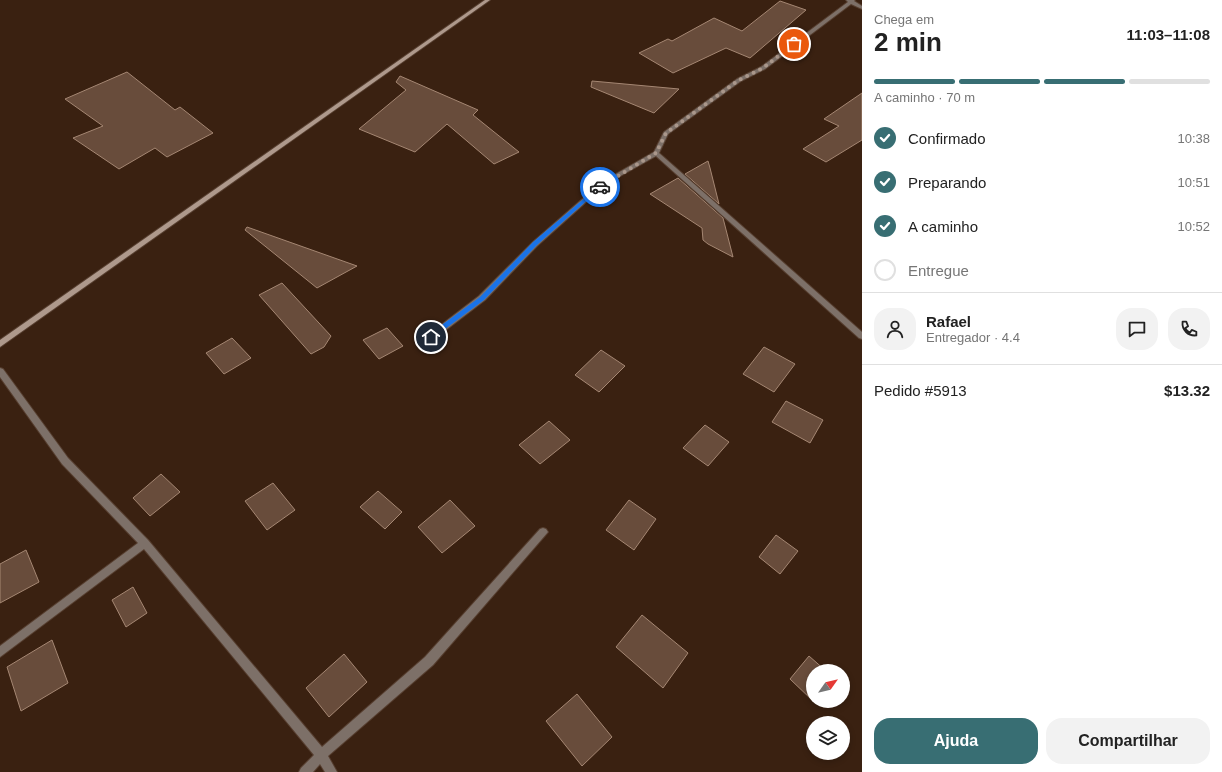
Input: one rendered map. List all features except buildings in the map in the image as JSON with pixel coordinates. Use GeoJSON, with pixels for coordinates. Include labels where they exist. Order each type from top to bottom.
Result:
{"type":"FeatureCollection","features":[{"type":"Feature","properties":{"kind":"main road"},"geometry":{"type":"LineString","coordinates":[[0,344],[488,0]]}},
{"type":"Feature","properties":{"kind":"street"},"geometry":{"type":"LineString","coordinates":[[431,337],[482,298],[535,244],[604,183],[656,153],[666,133],[739,80],[763,68],[850,0],[862,8]]}},
{"type":"Feature","properties":{"kind":"street"},"geometry":{"type":"LineString","coordinates":[[656,153],[862,336]]}},
{"type":"Feature","properties":{"kind":"street"},"geometry":{"type":"LineString","coordinates":[[0,371],[65,461],[145,543],[321,755],[331,772]]}},
{"type":"Feature","properties":{"kind":"street"},"geometry":{"type":"LineString","coordinates":[[305,772],[321,755],[429,661],[543,532]]}},
{"type":"Feature","properties":{"kind":"street"},"geometry":{"type":"LineString","coordinates":[[0,652],[145,543]]}},
{"type":"Feature","properties":{"kind":"way so far"},"geometry":{"type":"LineString","coordinates":[[600,187],[604,183],[656,153],[660,142],[666,133],[739,80],[763,68],[794,44]]}},
{"type":"Feature","properties":{"kind":"route"},"geometry":{"type":"LineString","coordinates":[[431,337],[482,298],[535,244],[600,187]]}}]}
